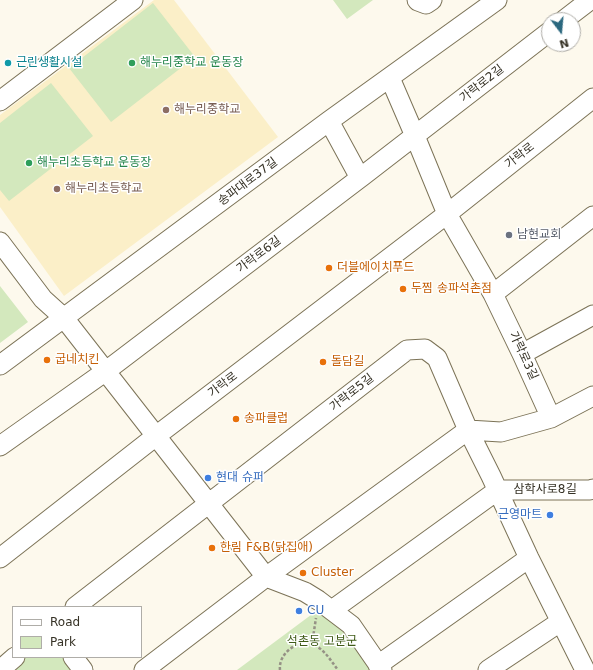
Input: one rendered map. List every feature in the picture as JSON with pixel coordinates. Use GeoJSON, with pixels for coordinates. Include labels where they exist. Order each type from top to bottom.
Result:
{"type":"FeatureCollection","features":[{"type":"Feature","properties":{"kind":"street"},"geometry":{"type":"LineString","coordinates":[[0,101],[133,0]]}},
{"type":"Feature","properties":{"kind":"street"},"geometry":{"type":"LineString","coordinates":[[417,0],[426,4],[432,0]]}},
{"type":"Feature","properties":{"kind":"street","name":"송파대로37길"},"geometry":{"type":"LineString","coordinates":[[0,365],[329,121],[498,0]]}},
{"type":"Feature","properties":{"kind":"street"},"geometry":{"type":"LineString","coordinates":[[574,12],[590,0]]}},
{"type":"Feature","properties":{"kind":"street","name":"가락로2길"},"geometry":{"type":"LineString","coordinates":[[360,178],[541,38]]}},
{"type":"Feature","properties":{"kind":"street"},"geometry":{"type":"LineString","coordinates":[[390,78],[447,214]]}},
{"type":"Feature","properties":{"kind":"street","name":"가락로"},"geometry":{"type":"LineString","coordinates":[[0,558],[156,436],[447,214],[593,98]]}},
{"type":"Feature","properties":{"kind":"street"},"geometry":{"type":"LineString","coordinates":[[329,121],[360,178]]}},
{"type":"Feature","properties":{"kind":"street","name":"가락로6길"},"geometry":{"type":"LineString","coordinates":[[0,446],[106,371],[360,178]]}},
{"type":"Feature","properties":{"kind":"street","name":"가락로3길"},"geometry":{"type":"LineString","coordinates":[[447,214],[493,294],[551,418]]}},
{"type":"Feature","properties":{"kind":"street"},"geometry":{"type":"LineString","coordinates":[[493,294],[593,216]]}},
{"type":"Feature","properties":{"kind":"street"},"geometry":{"type":"LineString","coordinates":[[0,242],[43,299],[64,318],[266,577],[305,592],[351,625],[380,667],[528,558]]}},
{"type":"Feature","properties":{"kind":"street"},"geometry":{"type":"LineString","coordinates":[[522,354],[593,316]]}},
{"type":"Feature","properties":{"kind":"street","name":"가락로5길"},"geometry":{"type":"LineString","coordinates":[[75,606],[407,350],[425,349],[437,358],[468,430],[498,490],[528,558],[585,670]]}},
{"type":"Feature","properties":{"kind":"street"},"geometry":{"type":"LineString","coordinates":[[144,670],[266,577],[468,430],[501,432],[551,418],[593,396]]}},
{"type":"Feature","properties":{"kind":"street"},"geometry":{"type":"LineString","coordinates":[[325,605],[498,490]]}},
{"type":"Feature","properties":{"kind":"street","name":"삼학사로8길"},"geometry":{"type":"LineString","coordinates":[[498,490],[592,492]]}},
{"type":"Feature","properties":{"kind":"street"},"geometry":{"type":"LineString","coordinates":[[488,670],[560,622]]}},
{"type":"Feature","properties":{"kind":"street"},"geometry":{"type":"LineString","coordinates":[[0,670],[14,658]]}},
{"type":"Feature","properties":{"kind":"street"},"geometry":{"type":"LineString","coordinates":[[74,658],[82,670]]}},
{"type":"Feature","properties":{"kind":"path"},"geometry":{"type":"LineString","coordinates":[[312,644],[325,605]]}},
{"type":"Feature","properties":{"kind":"path"},"geometry":{"type":"LineString","coordinates":[[280,670],[282,660],[289,650],[294,646],[303,643],[312,644],[319,648],[325,653],[338,670]]}},
{"type":"Feature","properties":{"kind":"shaded area"},"geometry":{"type":"Polygon","coordinates":[[[154,0],[174,0],[278,137],[64,296],[0,207],[0,115],[154,0]]]}},
{"type":"Feature","properties":{"kind":"green space"},"geometry":{"type":"Polygon","coordinates":[[[333,0],[373,0],[347,19],[333,0]]]}},
{"type":"Feature","properties":{"kind":"green space","name":"해누리중학교 운동장"},"geometry":{"type":"Polygon","coordinates":[[[153,3],[195,57],[111,122],[69,68],[153,3]]]}},
{"type":"Feature","properties":{"kind":"green space","name":"해누리초등학교 운동장"},"geometry":{"type":"Polygon","coordinates":[[[51,83],[93,136],[9,201],[0,190],[0,123],[51,83]]]}},
{"type":"Feature","properties":{"kind":"green space"},"geometry":{"type":"Polygon","coordinates":[[[0,286],[28,322],[0,343],[0,286]]]}},
{"type":"Feature","properties":{"kind":"green space","name":"석촌동 고분군"},"geometry":{"type":"Polygon","coordinates":[[[323,606],[378,670],[237,670],[323,606]]]}},
{"type":"Feature","properties":{"kind":"green space"},"geometry":{"type":"Polygon","coordinates":[[[18,658],[70,658],[79,670],[2,670],[18,658]]]}},
{"type":"Feature","properties":{"kind":"place","name":"근린생활시설"},"geometry":{"type":"Point","coordinates":[8,63]}},
{"type":"Feature","properties":{"kind":"place","name":"해누리중학교 운동장"},"geometry":{"type":"Point","coordinates":[132,63]}},
{"type":"Feature","properties":{"kind":"place","name":"해누리중학교"},"geometry":{"type":"Point","coordinates":[166,110]}},
{"type":"Feature","properties":{"kind":"place","name":"해누리초등학교 운동장"},"geometry":{"type":"Point","coordinates":[29,163]}},
{"type":"Feature","properties":{"kind":"place","name":"해누리초등학교"},"geometry":{"type":"Point","coordinates":[57,189]}},
{"type":"Feature","properties":{"kind":"place","name":"남현교회"},"geometry":{"type":"Point","coordinates":[509,235]}},
{"type":"Feature","properties":{"kind":"place","name":"더블에이치푸드"},"geometry":{"type":"Point","coordinates":[329,268]}},
{"type":"Feature","properties":{"kind":"place","name":"두찜 송파석촌점"},"geometry":{"type":"Point","coordinates":[403,289]}},
{"type":"Feature","properties":{"kind":"place","name":"굽네치킨"},"geometry":{"type":"Point","coordinates":[47,360]}},
{"type":"Feature","properties":{"kind":"place","name":"돌담길"},"geometry":{"type":"Point","coordinates":[323,362]}},
{"type":"Feature","properties":{"kind":"place","name":"송파클럽"},"geometry":{"type":"Point","coordinates":[236,419]}},
{"type":"Feature","properties":{"kind":"place","name":"현대 슈퍼"},"geometry":{"type":"Point","coordinates":[208,478]}},
{"type":"Feature","properties":{"kind":"place","name":"근영마트"},"geometry":{"type":"Point","coordinates":[550,515]}},
{"type":"Feature","properties":{"kind":"place","name":"한림 F&B(닭집애)"},"geometry":{"type":"Point","coordinates":[212,548]}},
{"type":"Feature","properties":{"kind":"place","name":"Cluster"},"geometry":{"type":"Point","coordinates":[303,573]}},
{"type":"Feature","properties":{"kind":"place","name":"CU"},"geometry":{"type":"Point","coordinates":[299,611]}}]}
